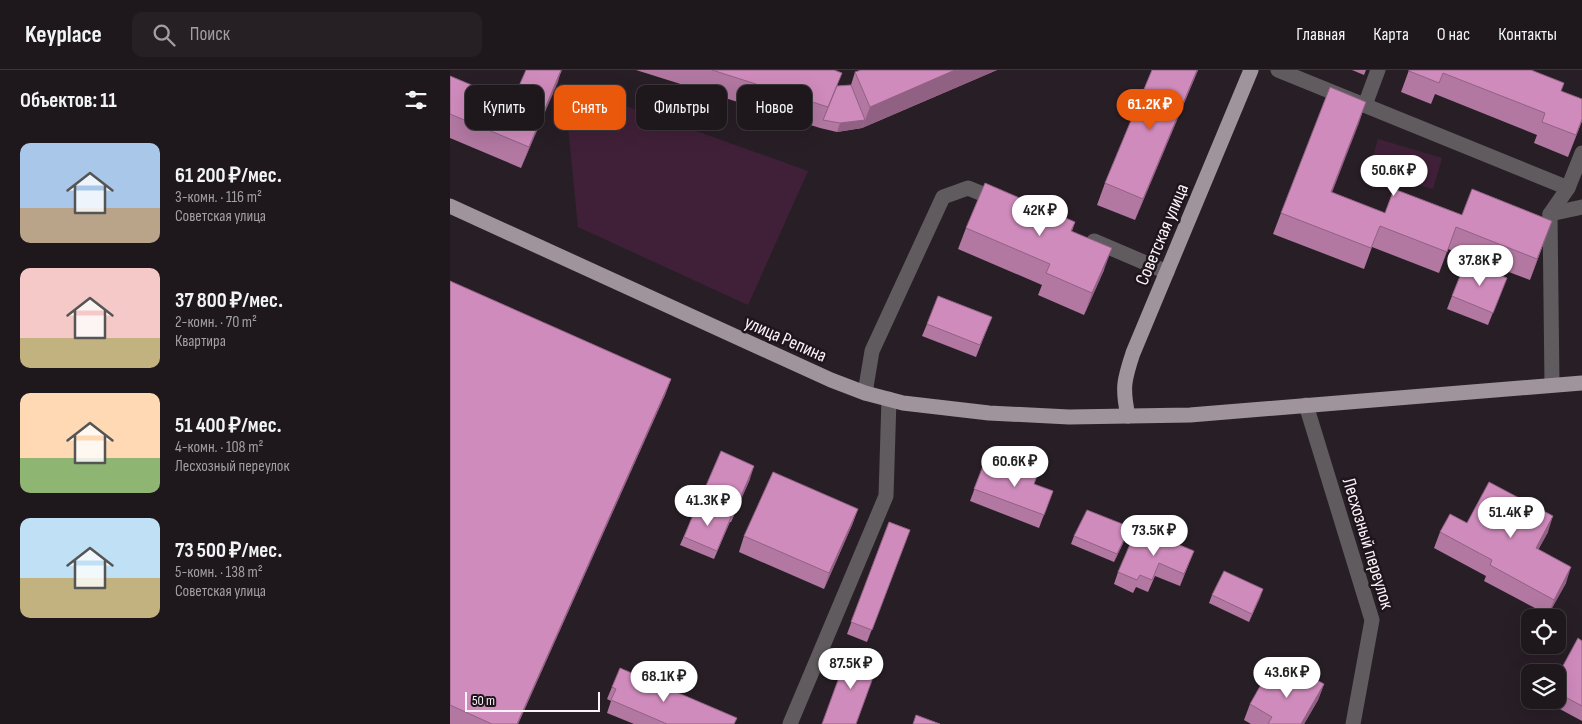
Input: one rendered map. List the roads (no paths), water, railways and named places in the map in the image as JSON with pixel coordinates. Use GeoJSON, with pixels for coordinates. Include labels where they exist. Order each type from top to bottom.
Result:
{"type":"FeatureCollection","features":[{"type":"Feature","properties":{"kind":"main road","name":"Советская улица"},"geometry":{"type":"LineString","coordinates":[[1128,416],[1124,396],[1125,376],[1133,353],[1251,70]]}},
{"type":"Feature","properties":{"kind":"main road","name":"улица Репина"},"geometry":{"type":"LineString","coordinates":[[450,206],[831,380],[865,393],[888,399],[943,408],[989,413],[1069,417],[1190,415],[1582,383]]}},
{"type":"Feature","properties":{"kind":"street"},"geometry":{"type":"LineString","coordinates":[[1278,70],[1568,188]]}},
{"type":"Feature","properties":{"kind":"street"},"geometry":{"type":"LineString","coordinates":[[1365,105],[1378,70]]}},
{"type":"Feature","properties":{"kind":"street"},"geometry":{"type":"LineString","coordinates":[[1552,385],[1550,214],[1568,188],[1582,153]]}},
{"type":"Feature","properties":{"kind":"street"},"geometry":{"type":"LineString","coordinates":[[865,393],[872,352],[943,198],[968,188],[1013,207]]}},
{"type":"Feature","properties":{"kind":"street"},"geometry":{"type":"LineString","coordinates":[[1550,214],[1582,208]]}},
{"type":"Feature","properties":{"kind":"street"},"geometry":{"type":"LineString","coordinates":[[1076,234],[1167,272]]}},
{"type":"Feature","properties":{"kind":"street"},"geometry":{"type":"LineString","coordinates":[[790,724],[886,496],[888,399]]}},
{"type":"Feature","properties":{"kind":"street","name":"Лесхозный переулок"},"geometry":{"type":"LineString","coordinates":[[1306,405],[1372,620],[1353,724]]}}]}
